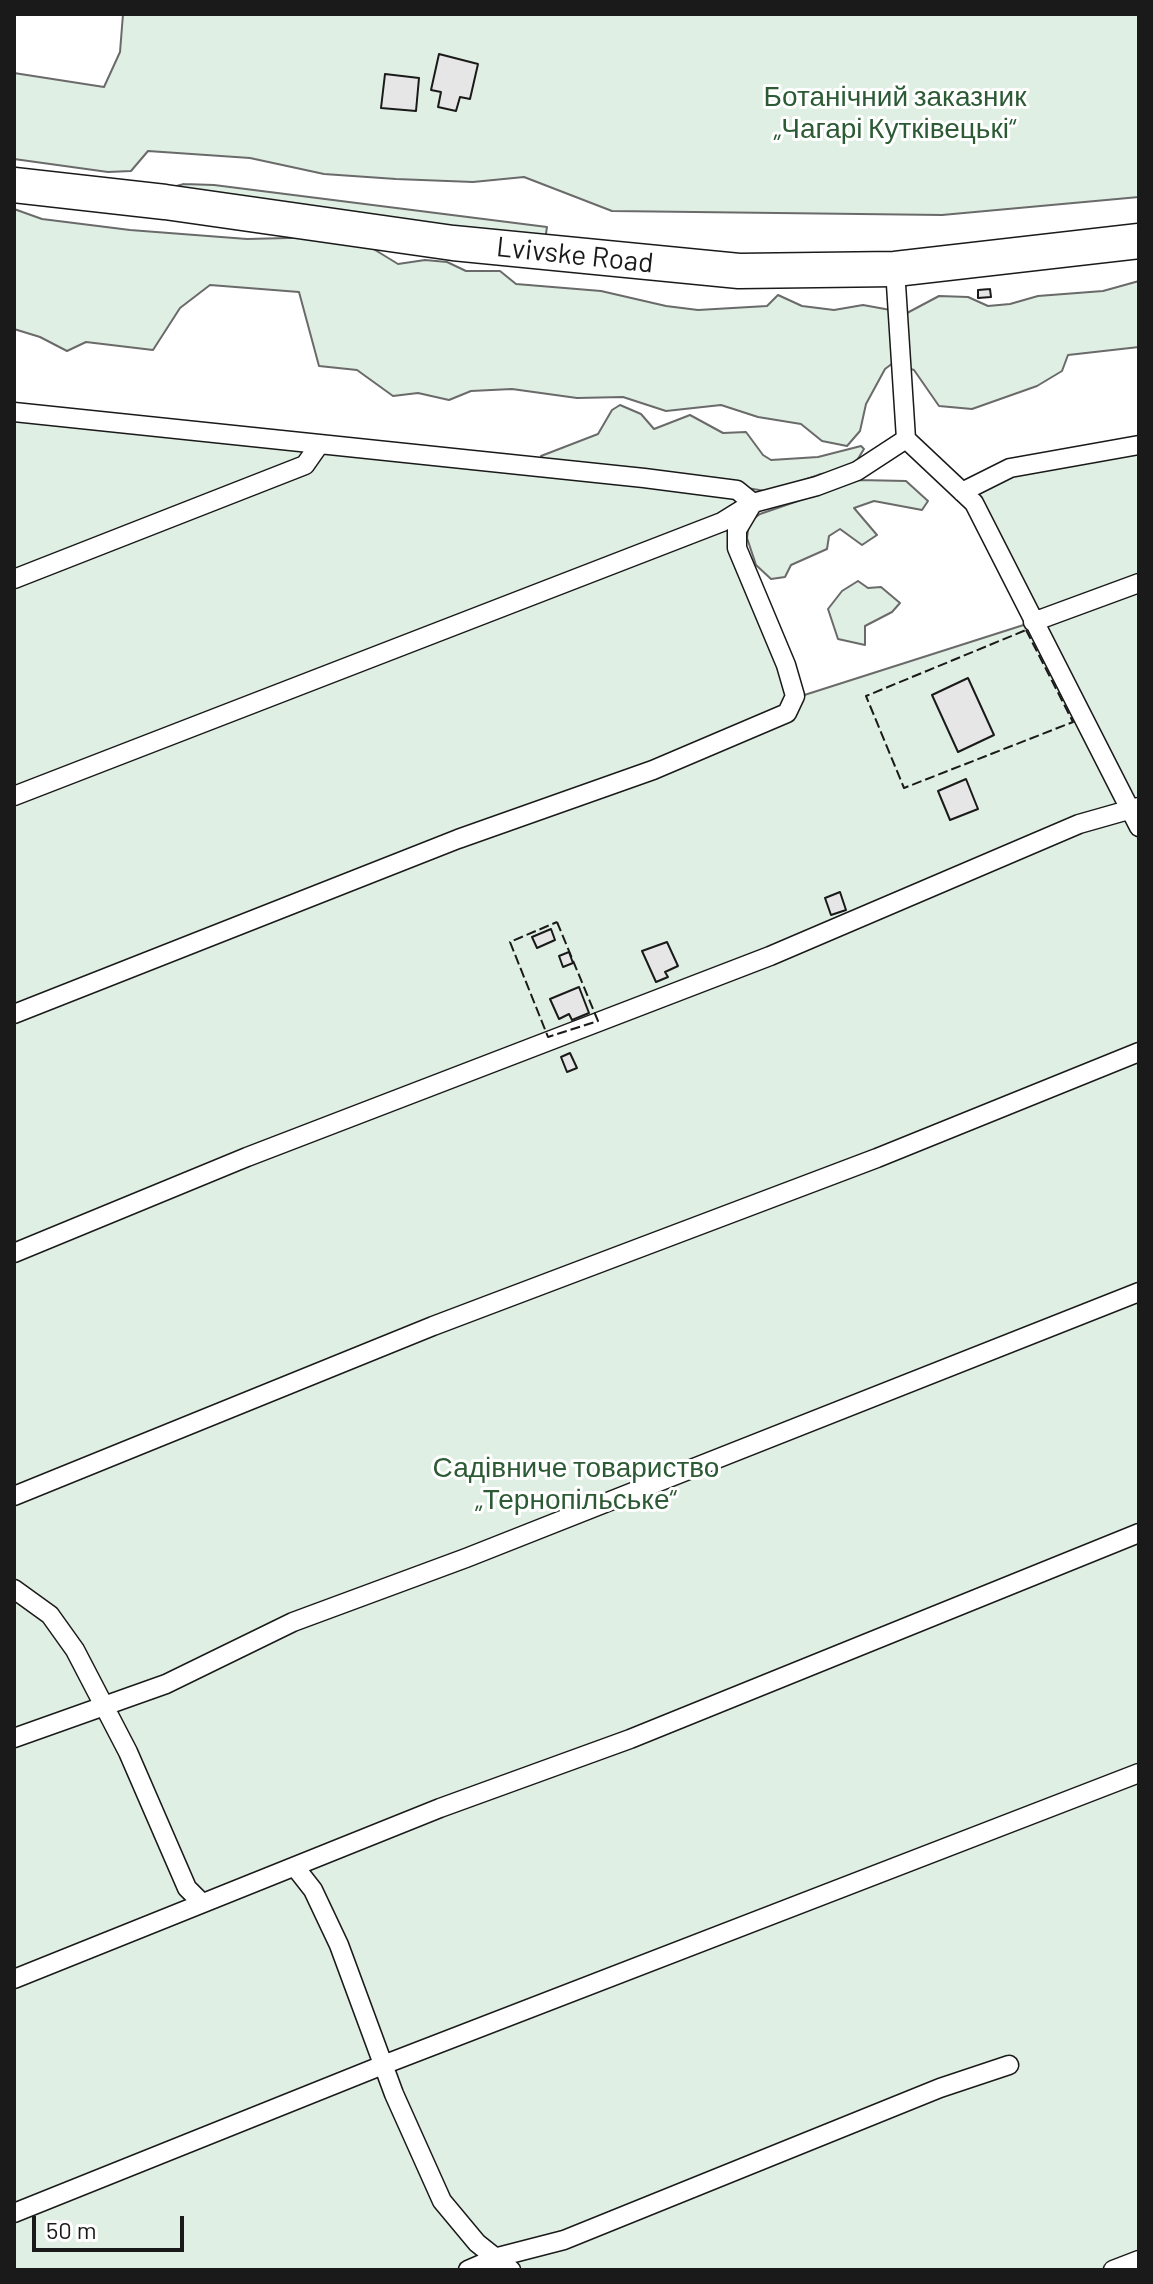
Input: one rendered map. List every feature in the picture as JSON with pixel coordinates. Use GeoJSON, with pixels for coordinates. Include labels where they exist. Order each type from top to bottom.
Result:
{"type":"FeatureCollection","features":[{"type":"Feature","properties":{"kind":"highway","name":"Lvivske Road"},"geometry":{"type":"LineString","coordinates":[[14,185],[165,202],[453,243],[739,271],[895,269],[1139,241]]}},
{"type":"Feature","properties":{"kind":"street"},"geometry":{"type":"LineString","coordinates":[[895,269],[906,439],[974,503],[1033,622],[1134,807],[1139,827]]}},
{"type":"Feature","properties":{"kind":"street"},"geometry":{"type":"LineString","coordinates":[[14,412],[660,480],[737,490],[753,503]]}},
{"type":"Feature","properties":{"kind":"street"},"geometry":{"type":"LineString","coordinates":[[14,796],[722,522],[753,503],[817,486],[857,471],[906,439]]}},
{"type":"Feature","properties":{"kind":"street"},"geometry":{"type":"LineString","coordinates":[[14,579],[305,465],[319,445]]}},
{"type":"Feature","properties":{"kind":"street"},"geometry":{"type":"LineString","coordinates":[[962,492],[1010,468],[1139,445]]}},
{"type":"Feature","properties":{"kind":"street"},"geometry":{"type":"LineString","coordinates":[[14,1014],[458,839],[653,770],[787,713],[795,696],[786,665],[737,548],[737,530],[753,503]]}},
{"type":"Feature","properties":{"kind":"street"},"geometry":{"type":"LineString","coordinates":[[1033,622],[1139,583]]}},
{"type":"Feature","properties":{"kind":"street"},"geometry":{"type":"LineString","coordinates":[[14,1253],[247,1157],[756,962],[885,910],[1079,824],[1134,807]]}},
{"type":"Feature","properties":{"kind":"street"},"geometry":{"type":"LineString","coordinates":[[14,1496],[345,1361],[877,1158],[1139,1052]]}},
{"type":"Feature","properties":{"kind":"street"},"geometry":{"type":"LineString","coordinates":[[14,1738],[166,1684],[293,1622],[466,1558],[1139,1292]]}},
{"type":"Feature","properties":{"kind":"street"},"geometry":{"type":"LineString","coordinates":[[14,1979],[440,1808],[630,1739],[1139,1533]]}},
{"type":"Feature","properties":{"kind":"street"},"geometry":{"type":"LineString","coordinates":[[14,1589],[50,1615],[75,1650],[104,1705],[187,1888],[202,1903]]}},
{"type":"Feature","properties":{"kind":"street"},"geometry":{"type":"LineString","coordinates":[[14,2213],[383,2065],[1139,1773]]}},
{"type":"Feature","properties":{"kind":"street"},"geometry":{"type":"LineString","coordinates":[[295,1867],[313,1890],[339,1945],[383,2065],[442,2201],[477,2243],[504,2263]]}},
{"type":"Feature","properties":{"kind":"street"},"geometry":{"type":"LineString","coordinates":[[468,2270],[504,2263],[940,2088],[1009,2065]]}},
{"type":"Feature","properties":{"kind":"street"},"geometry":{"type":"LineString","coordinates":[[1113,2270],[1139,2260]]}},
{"type":"Feature","properties":{"kind":"green space","name":"Ботанічний заказник „Чагарі Кутківецькі“"},"geometry":{"type":"Polygon","coordinates":[[[123,14],[1139,14],[1139,197],[942,215],[612,211],[524,177],[473,182],[396,179],[324,174],[250,158],[148,151],[131,171],[108,172],[14,159],[14,73],[104,87],[120,52],[123,14]]]}},
{"type":"Feature","properties":{"kind":"green space"},"geometry":{"type":"Polygon","coordinates":[[[184,184],[214,185],[547,227],[545,240],[169,188],[184,184]]]}},
{"type":"Feature","properties":{"kind":"green space"},"geometry":{"type":"Polygon","coordinates":[[[14,209],[42,219],[130,230],[247,239],[330,237],[367,245],[398,264],[425,260],[447,262],[466,271],[500,271],[516,284],[601,291],[698,310],[767,306],[778,295],[802,306],[834,310],[863,305],[907,313],[939,296],[968,297],[988,306],[1038,296],[1103,291],[1139,281],[1139,347],[1068,355],[1062,371],[1037,386],[972,409],[939,406],[914,370],[893,363],[885,369],[866,404],[860,431],[847,446],[822,441],[801,424],[758,417],[721,405],[666,411],[623,397],[577,398],[512,389],[471,391],[449,400],[418,393],[393,396],[357,370],[319,366],[299,292],[210,285],[180,308],[153,350],[86,342],[67,351],[40,337],[14,329],[14,209]]]}},
{"type":"Feature","properties":{"kind":"green space"},"geometry":{"type":"Polygon","coordinates":[[[620,405],[641,414],[654,429],[690,415],[723,433],[746,432],[763,455],[771,460],[818,457],[861,446],[864,449],[851,470],[821,474],[771,492],[663,474],[547,463],[541,456],[598,434],[612,410],[620,405]]]}},
{"type":"Feature","properties":{"kind":"green space","name":"Садівниче товариство „Тернопільське“"},"geometry":{"type":"Polygon","coordinates":[[[14,412],[644,478],[753,503],[737,530],[795,698],[1033,622],[962,492],[989,476],[1139,446],[1139,2270],[14,2270],[14,412]]]}},
{"type":"Feature","properties":{"kind":"green space"},"geometry":{"type":"Polygon","coordinates":[[[859,480],[906,481],[928,501],[922,510],[874,501],[854,508],[877,535],[862,545],[840,529],[829,536],[827,549],[791,565],[785,577],[771,579],[756,565],[747,538],[749,522],[760,514],[859,480]]]}},
{"type":"Feature","properties":{"kind":"green space"},"geometry":{"type":"Polygon","coordinates":[[[858,581],[868,588],[881,587],[900,603],[892,612],[865,626],[865,645],[838,639],[828,609],[842,591],[858,581]]]}},
{"type":"Feature","properties":{"kind":"building"},"geometry":{"type":"Polygon","coordinates":[[[439,54],[478,64],[470,99],[460,97],[456,111],[438,107],[441,92],[431,90],[439,54]]]}},
{"type":"Feature","properties":{"kind":"building"},"geometry":{"type":"Polygon","coordinates":[[[385,74],[419,78],[416,111],[381,108],[385,74]]]}},
{"type":"Feature","properties":{"kind":"building"},"geometry":{"type":"Polygon","coordinates":[[[990,289],[991,297],[978,298],[978,290],[990,289]]]}},
{"type":"Feature","properties":{"kind":"building"},"geometry":{"type":"Polygon","coordinates":[[[968,678],[994,735],[958,752],[932,695],[968,678]]]}},
{"type":"Feature","properties":{"kind":"building"},"geometry":{"type":"Polygon","coordinates":[[[966,779],[978,809],[950,820],[938,791],[966,779]]]}},
{"type":"Feature","properties":{"kind":"building"},"geometry":{"type":"Polygon","coordinates":[[[840,892],[846,910],[831,915],[825,898],[840,892]]]}},
{"type":"Feature","properties":{"kind":"building"},"geometry":{"type":"Polygon","coordinates":[[[551,929],[555,940],[537,948],[532,937],[551,929]]]}},
{"type":"Feature","properties":{"kind":"building"},"geometry":{"type":"Polygon","coordinates":[[[667,942],[678,966],[665,972],[668,977],[656,982],[642,951],[667,942]]]}},
{"type":"Feature","properties":{"kind":"building"},"geometry":{"type":"Polygon","coordinates":[[[569,952],[573,963],[563,967],[559,956],[569,952]]]}},
{"type":"Feature","properties":{"kind":"building"},"geometry":{"type":"Polygon","coordinates":[[[579,987],[589,1013],[572,1020],[569,1014],[559,1019],[550,999],[579,987]]]}},
{"type":"Feature","properties":{"kind":"building"},"geometry":{"type":"Polygon","coordinates":[[[570,1053],[577,1068],[567,1072],[561,1057],[570,1053]]]}},
{"type":"Feature","properties":{"kind":"fence"},"geometry":{"type":"LineString","coordinates":[[1026,630],[1073,722],[904,788],[866,696],[1026,630]]}},
{"type":"Feature","properties":{"kind":"fence"},"geometry":{"type":"LineString","coordinates":[[557,922],[598,1021],[548,1037],[510,942],[557,922]]}}]}
